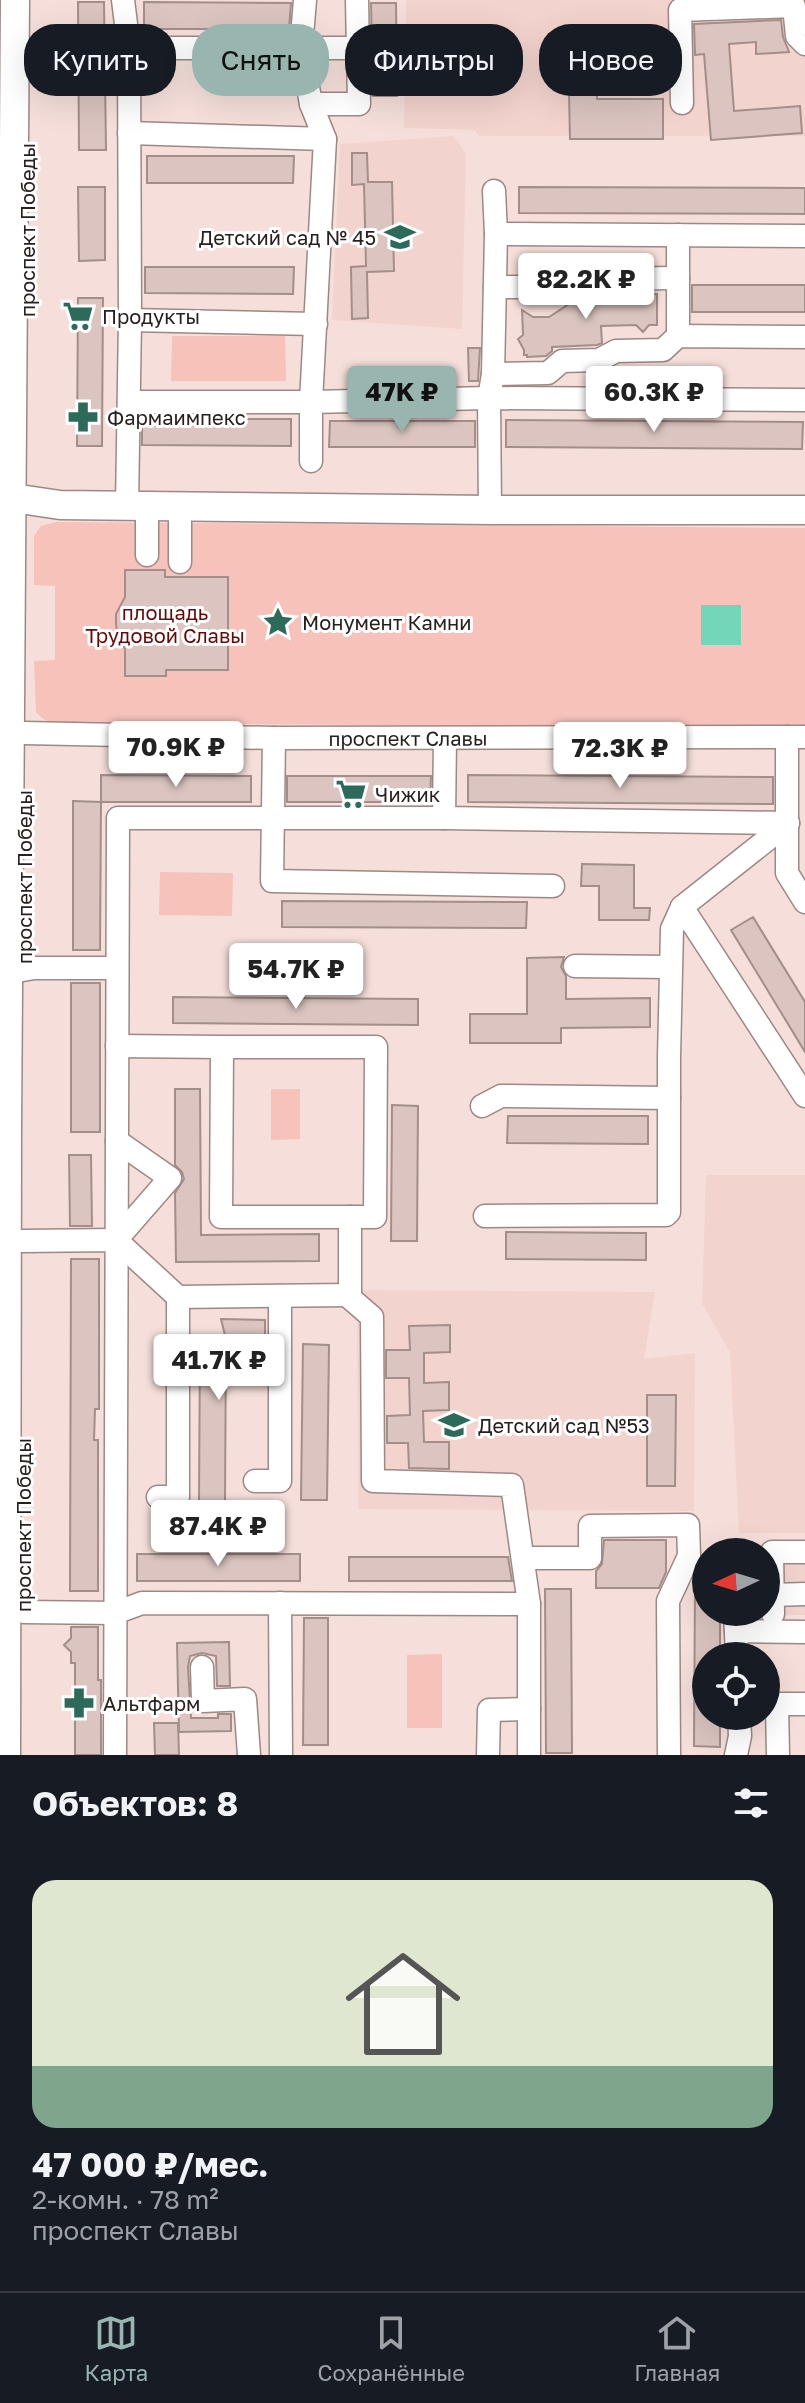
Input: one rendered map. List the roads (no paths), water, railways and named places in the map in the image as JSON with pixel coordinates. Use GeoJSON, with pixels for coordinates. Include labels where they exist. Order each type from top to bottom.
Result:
{"type":"FeatureCollection","features":[{"type":"Feature","properties":{"kind":"main road","name":"проспект Победы"},"geometry":{"type":"LineString","coordinates":[[6,1755],[3,1130],[18,733],[13,498],[15,0]]}},
{"type":"Feature","properties":{"kind":"main road","name":"проспект Победы"},"geometry":{"type":"LineString","coordinates":[[13,498],[28,0]]}},
{"type":"Feature","properties":{"kind":"main road"},"geometry":{"type":"LineString","coordinates":[[13,498],[60,505],[805,510]]}},
{"type":"Feature","properties":{"kind":"main road","name":"проспект Победы"},"geometry":{"type":"LineString","coordinates":[[18,733],[5,822],[22,1241],[23,1755]]}},
{"type":"Feature","properties":{"kind":"street"},"geometry":{"type":"LineString","coordinates":[[123,0],[126,24]]}},
{"type":"Feature","properties":{"kind":"street"},"geometry":{"type":"LineString","coordinates":[[303,24],[305,0]]}},
{"type":"Feature","properties":{"kind":"street"},"geometry":{"type":"LineString","coordinates":[[357,0],[358,24]]}},
{"type":"Feature","properties":{"kind":"street"},"geometry":{"type":"LineString","coordinates":[[682,103],[680,10],[794,6],[797,36],[805,44]]}},
{"type":"Feature","properties":{"kind":"street"},"geometry":{"type":"LineString","coordinates":[[129,96],[129,402],[137,506],[147,555]]}},
{"type":"Feature","properties":{"kind":"street"},"geometry":{"type":"LineString","coordinates":[[310,96],[325,139],[311,402],[311,461]]}},
{"type":"Feature","properties":{"kind":"street"},"geometry":{"type":"LineString","coordinates":[[311,104],[359,104],[359,96]]}},
{"type":"Feature","properties":{"kind":"street"},"geometry":{"type":"LineString","coordinates":[[129,133],[325,139]]}},
{"type":"Feature","properties":{"kind":"street"},"geometry":{"type":"LineString","coordinates":[[490,510],[489,398],[493,374],[496,234],[494,191]]}},
{"type":"Feature","properties":{"kind":"street"},"geometry":{"type":"LineString","coordinates":[[496,234],[805,236]]}},
{"type":"Feature","properties":{"kind":"street"},"geometry":{"type":"LineString","coordinates":[[678,235],[678,336]]}},
{"type":"Feature","properties":{"kind":"street"},"geometry":{"type":"LineString","coordinates":[[495,287],[554,287],[577,279],[678,278]]}},
{"type":"Feature","properties":{"kind":"street"},"geometry":{"type":"LineString","coordinates":[[130,320],[316,324]]}},
{"type":"Feature","properties":{"kind":"street"},"geometry":{"type":"LineString","coordinates":[[493,374],[548,373],[562,361],[599,360],[616,351],[663,350],[678,336],[805,337]]}},
{"type":"Feature","properties":{"kind":"street"},"geometry":{"type":"LineString","coordinates":[[129,402],[489,398],[805,400]]}},
{"type":"Feature","properties":{"kind":"street"},"geometry":{"type":"LineString","coordinates":[[180,506],[180,562]]}},
{"type":"Feature","properties":{"kind":"street","name":"проспект Славы"},"geometry":{"type":"LineString","coordinates":[[18,733],[274,738],[796,737]]}},
{"type":"Feature","properties":{"kind":"street"},"geometry":{"type":"LineString","coordinates":[[796,737],[787,873],[805,902]]}},
{"type":"Feature","properties":{"kind":"street"},"geometry":{"type":"LineString","coordinates":[[274,738],[272,881],[553,886]]}},
{"type":"Feature","properties":{"kind":"street"},"geometry":{"type":"LineString","coordinates":[[444,818],[445,738]]}},
{"type":"Feature","properties":{"kind":"street"},"geometry":{"type":"LineString","coordinates":[[115,1755],[118,818],[444,818],[788,823]]}},
{"type":"Feature","properties":{"kind":"street"},"geometry":{"type":"LineString","coordinates":[[485,1216],[666,1215],[669,1212],[672,929],[682,907],[788,823]]}},
{"type":"Feature","properties":{"kind":"street"},"geometry":{"type":"LineString","coordinates":[[682,907],[805,1096]]}},
{"type":"Feature","properties":{"kind":"street"},"geometry":{"type":"LineString","coordinates":[[575,966],[670,967]]}},
{"type":"Feature","properties":{"kind":"street"},"geometry":{"type":"LineString","coordinates":[[11,973],[34,968],[116,968]]}},
{"type":"Feature","properties":{"kind":"street"},"geometry":{"type":"LineString","coordinates":[[117,1046],[376,1047],[375,1217],[221,1217],[222,1047]]}},
{"type":"Feature","properties":{"kind":"street"},"geometry":{"type":"LineString","coordinates":[[482,1106],[501,1096],[669,1098]]}},
{"type":"Feature","properties":{"kind":"street"},"geometry":{"type":"LineString","coordinates":[[116,1240],[170,1178],[117,1141]]}},
{"type":"Feature","properties":{"kind":"street"},"geometry":{"type":"LineString","coordinates":[[350,1217],[350,1298],[372,1317],[373,1481],[512,1485],[529,1604],[529,1755]]}},
{"type":"Feature","properties":{"kind":"street"},"geometry":{"type":"LineString","coordinates":[[22,1241],[116,1240],[178,1297],[350,1295]]}},
{"type":"Feature","properties":{"kind":"street"},"geometry":{"type":"LineString","coordinates":[[255,1481],[280,1481],[280,1296]]}},
{"type":"Feature","properties":{"kind":"street"},"geometry":{"type":"LineString","coordinates":[[158,1497],[178,1497],[178,1297]]}},
{"type":"Feature","properties":{"kind":"street"},"geometry":{"type":"LineString","coordinates":[[523,1558],[590,1558],[590,1526],[688,1525],[692,1539]]}},
{"type":"Feature","properties":{"kind":"street"},"geometry":{"type":"LineString","coordinates":[[805,1552],[772,1552],[773,1604],[805,1594]]}},
{"type":"Feature","properties":{"kind":"street"},"geometry":{"type":"LineString","coordinates":[[669,1755],[668,1601],[692,1564]]}},
{"type":"Feature","properties":{"kind":"street"},"geometry":{"type":"LineString","coordinates":[[24,1612],[115,1613],[142,1603],[529,1604]]}},
{"type":"Feature","properties":{"kind":"street"},"geometry":{"type":"LineString","coordinates":[[280,1603],[281,1755]]}},
{"type":"Feature","properties":{"kind":"street"},"geometry":{"type":"LineString","coordinates":[[763,1626],[805,1632]]}},
{"type":"Feature","properties":{"kind":"street"},"geometry":{"type":"LineString","coordinates":[[202,1667],[203,1701],[245,1699],[249,1755]]}},
{"type":"Feature","properties":{"kind":"street"},"geometry":{"type":"LineString","coordinates":[[780,1704],[805,1704]]}},
{"type":"Feature","properties":{"kind":"street"},"geometry":{"type":"LineString","coordinates":[[488,1755],[489,1710],[529,1709]]}},
{"type":"Feature","properties":{"kind":"street"},"geometry":{"type":"LineString","coordinates":[[736,1755],[740,1730]]}},
{"type":"Feature","properties":{"kind":"street"},"geometry":{"type":"LineString","coordinates":[[775,1730],[778,1755]]}},
{"type":"Feature","properties":{"kind":"place","name":"Детский сад № 45"},"geometry":{"type":"Point","coordinates":[400,237]}},
{"type":"Feature","properties":{"kind":"place","name":"Продукты"},"geometry":{"type":"Point","coordinates":[78,316]}},
{"type":"Feature","properties":{"kind":"place","name":"Фармаимпекс"},"geometry":{"type":"Point","coordinates":[83,417]}},
{"type":"Feature","properties":{"kind":"place","name":"Монумент Камни"},"geometry":{"type":"Point","coordinates":[278,622]}},
{"type":"Feature","properties":{"kind":"place","name":"Чижик"},"geometry":{"type":"Point","coordinates":[351,794]}},
{"type":"Feature","properties":{"kind":"place","name":"Детский сад №53"},"geometry":{"type":"Point","coordinates":[454,1425]}},
{"type":"Feature","properties":{"kind":"place","name":"Альтфарм"},"geometry":{"type":"Point","coordinates":[79,1703]}},
{"type":"Feature","properties":{"kind":"park label","name":"площадь Трудовой Славы"},"geometry":{"type":"Point","coordinates":[165,624]}}]}
